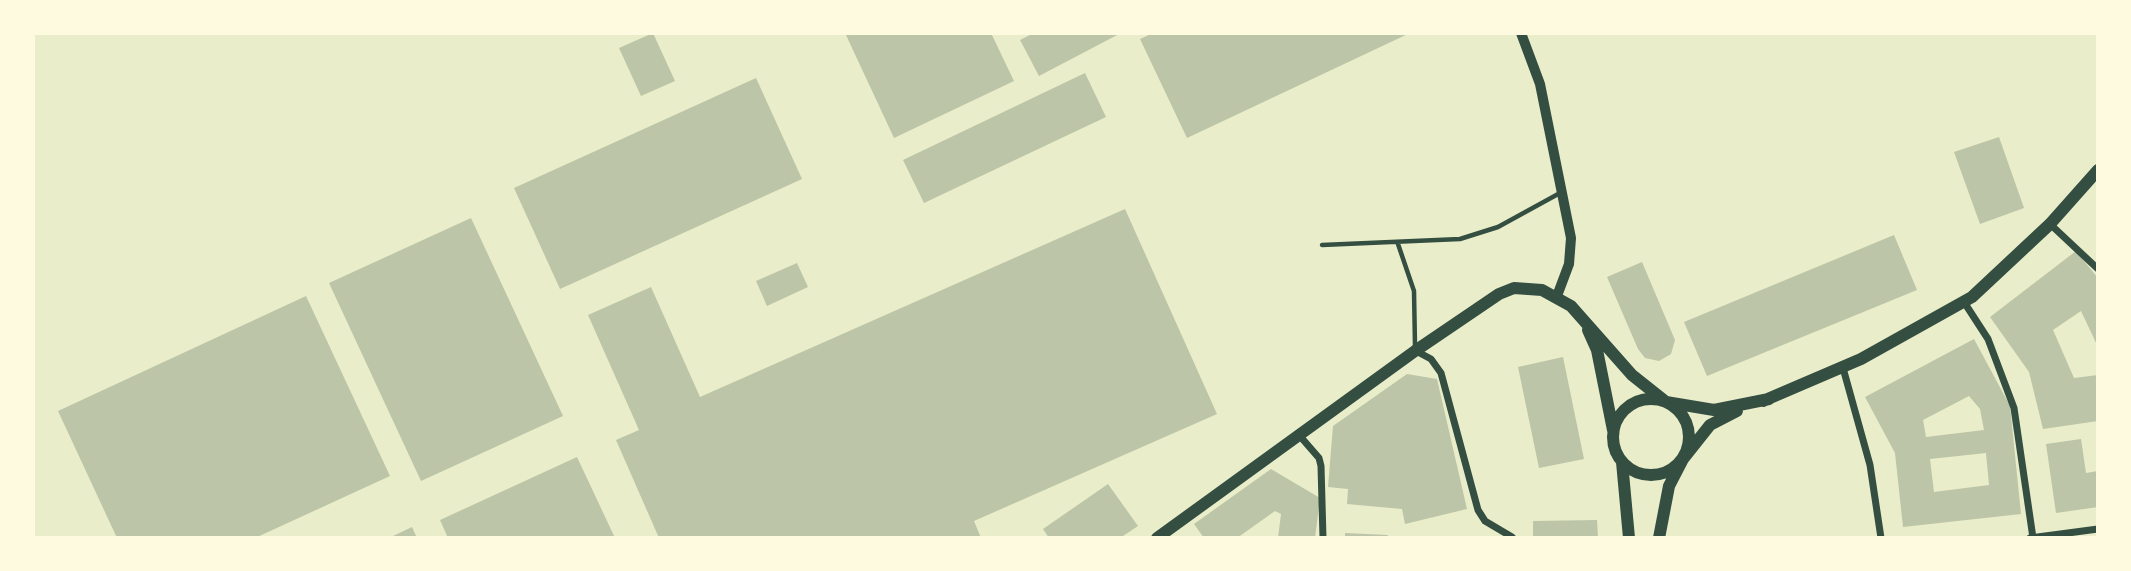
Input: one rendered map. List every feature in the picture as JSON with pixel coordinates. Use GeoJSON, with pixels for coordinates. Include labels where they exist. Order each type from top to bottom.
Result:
{"type":"FeatureCollection","features":[{"type":"Feature","properties":{"kind":"main road"},"geometry":{"type":"LineString","coordinates":[[1622,462],[1639,474],[1653,476],[1673,469],[1710,425],[1843,368],[1964,302],[2008,266],[2098,170]]}},
{"type":"Feature","properties":{"kind":"main road"},"geometry":{"type":"LineString","coordinates":[[1157,538],[1505,290],[1529,287],[1557,296],[1582,316],[1632,375],[1684,416],[1690,438],[1669,486],[1659,538]]}},
{"type":"Feature","properties":{"kind":"main road"},"geometry":{"type":"LineString","coordinates":[[1582,316],[1597,350],[1614,448],[1622,462],[1629,538]]}},
{"type":"Feature","properties":{"kind":"main road"},"geometry":{"type":"LineString","coordinates":[[1613,431],[1623,410],[1632,403],[1655,399],[1714,410],[1769,399]]}},
{"type":"Feature","properties":{"kind":"street"},"geometry":{"type":"LineString","coordinates":[[1521,33],[1540,84],[1569,231],[1571,254],[1557,296]]}},
{"type":"Feature","properties":{"kind":"street"},"geometry":{"type":"LineString","coordinates":[[2050,224],[2098,269]]}},
{"type":"Feature","properties":{"kind":"street"},"geometry":{"type":"LineString","coordinates":[[1964,302],[1988,339],[2012,400],[2020,437],[2032,538],[2098,528]]}},
{"type":"Feature","properties":{"kind":"street"},"geometry":{"type":"LineString","coordinates":[[1416,351],[1431,359],[1441,373],[1478,510],[1491,525],[1512,537]]}},
{"type":"Feature","properties":{"kind":"street"},"geometry":{"type":"LineString","coordinates":[[1843,368],[1870,465],[1881,538]]}},
{"type":"Feature","properties":{"kind":"street"},"geometry":{"type":"LineString","coordinates":[[1299,435],[1319,458],[1321,466],[1323,538]]}},
{"type":"Feature","properties":{"kind":"lane"},"geometry":{"type":"LineString","coordinates":[[1322,245],[1447,242],[1471,237],[1508,223],[1560,193]]}},
{"type":"Feature","properties":{"kind":"lane"},"geometry":{"type":"LineString","coordinates":[[1398,244],[1414,291],[1416,351]]}},
{"type":"Feature","properties":{"kind":"building"},"geometry":{"type":"Polygon","coordinates":[[[653,33],[675,81],[641,96],[619,48],[653,33]]]}},
{"type":"Feature","properties":{"kind":"building"},"geometry":{"type":"Polygon","coordinates":[[[991,33],[1014,81],[894,138],[846,35],[991,33]]]}},
{"type":"Feature","properties":{"kind":"building"},"geometry":{"type":"Polygon","coordinates":[[[1034,33],[1121,33],[1039,76],[1020,40],[1034,33]]]}},
{"type":"Feature","properties":{"kind":"building"},"geometry":{"type":"Polygon","coordinates":[[[1153,33],[1410,33],[1187,138],[1140,39],[1153,33]]]}},
{"type":"Feature","properties":{"kind":"building"},"geometry":{"type":"Polygon","coordinates":[[[1085,73],[1106,117],[924,203],[903,160],[1085,73]]]}},
{"type":"Feature","properties":{"kind":"building"},"geometry":{"type":"Polygon","coordinates":[[[756,78],[802,179],[560,289],[514,188],[756,78]]]}},
{"type":"Feature","properties":{"kind":"building"},"geometry":{"type":"Polygon","coordinates":[[[1999,137],[2024,208],[1980,224],[1954,152],[1999,137]]]}},
{"type":"Feature","properties":{"kind":"building"},"geometry":{"type":"Polygon","coordinates":[[[1125,209],[1217,414],[974,521],[981,538],[659,538],[616,440],[639,430],[588,315],[651,287],[700,397],[1125,209]]]}},
{"type":"Feature","properties":{"kind":"building"},"geometry":{"type":"Polygon","coordinates":[[[471,218],[563,416],[421,481],[329,283],[471,218]]]}},
{"type":"Feature","properties":{"kind":"building"},"geometry":{"type":"Polygon","coordinates":[[[1894,235],[1917,290],[1707,376],[1684,322],[1894,235]]]}},
{"type":"Feature","properties":{"kind":"building"},"geometry":{"type":"Polygon","coordinates":[[[2076,251],[2098,278],[2098,347],[2081,311],[2053,330],[2074,378],[2098,375],[2098,421],[2043,429],[2029,372],[1990,317],[2076,251]]]}},
{"type":"Feature","properties":{"kind":"building"},"geometry":{"type":"Polygon","coordinates":[[[1642,262],[1675,340],[1671,354],[1659,361],[1645,358],[1638,349],[1607,277],[1642,262]]]}},
{"type":"Feature","properties":{"kind":"building"},"geometry":{"type":"Polygon","coordinates":[[[797,263],[808,287],[767,306],[756,281],[797,263]]]}},
{"type":"Feature","properties":{"kind":"building"},"geometry":{"type":"Polygon","coordinates":[[[306,296],[390,476],[255,538],[117,538],[58,411],[306,296]]]}},
{"type":"Feature","properties":{"kind":"building"},"geometry":{"type":"Polygon","coordinates":[[[1974,339],[2010,406],[2021,514],[1903,527],[1895,453],[1865,397],[1974,339]],[[1969,396],[1923,420],[1926,437],[1984,430],[1980,409],[1969,396]],[[1986,453],[1930,459],[1934,492],[1989,485],[1986,453]]]}},
{"type":"Feature","properties":{"kind":"building"},"geometry":{"type":"Polygon","coordinates":[[[1563,357],[1584,459],[1539,468],[1518,367],[1563,357]]]}},
{"type":"Feature","properties":{"kind":"building"},"geometry":{"type":"Polygon","coordinates":[[[1407,374],[1437,379],[1467,509],[1405,524],[1402,509],[1347,504],[1348,489],[1328,487],[1333,426],[1407,374]]]}},
{"type":"Feature","properties":{"kind":"building"},"geometry":{"type":"Polygon","coordinates":[[[2081,439],[2086,473],[2098,471],[2098,507],[2056,513],[2046,444],[2081,439]]]}},
{"type":"Feature","properties":{"kind":"building"},"geometry":{"type":"Polygon","coordinates":[[[577,457],[615,538],[448,538],[440,520],[577,457]]]}},
{"type":"Feature","properties":{"kind":"building"},"geometry":{"type":"Polygon","coordinates":[[[1271,469],[1320,498],[1315,538],[1278,538],[1281,514],[1275,511],[1237,538],[1204,538],[1194,524],[1271,469]]]}},
{"type":"Feature","properties":{"kind":"building"},"geometry":{"type":"Polygon","coordinates":[[[1108,484],[1138,526],[1120,538],[1049,538],[1043,529],[1108,484]]]}},
{"type":"Feature","properties":{"kind":"building"},"geometry":{"type":"Polygon","coordinates":[[[1597,520],[1598,538],[1533,538],[1533,521],[1597,520]]]}},
{"type":"Feature","properties":{"kind":"building"},"geometry":{"type":"Polygon","coordinates":[[[412,527],[417,538],[389,538],[412,527]]]}},
{"type":"Feature","properties":{"kind":"building"},"geometry":{"type":"Polygon","coordinates":[[[1345,533],[1388,535],[1387,538],[1345,538],[1345,533]]]}}]}
